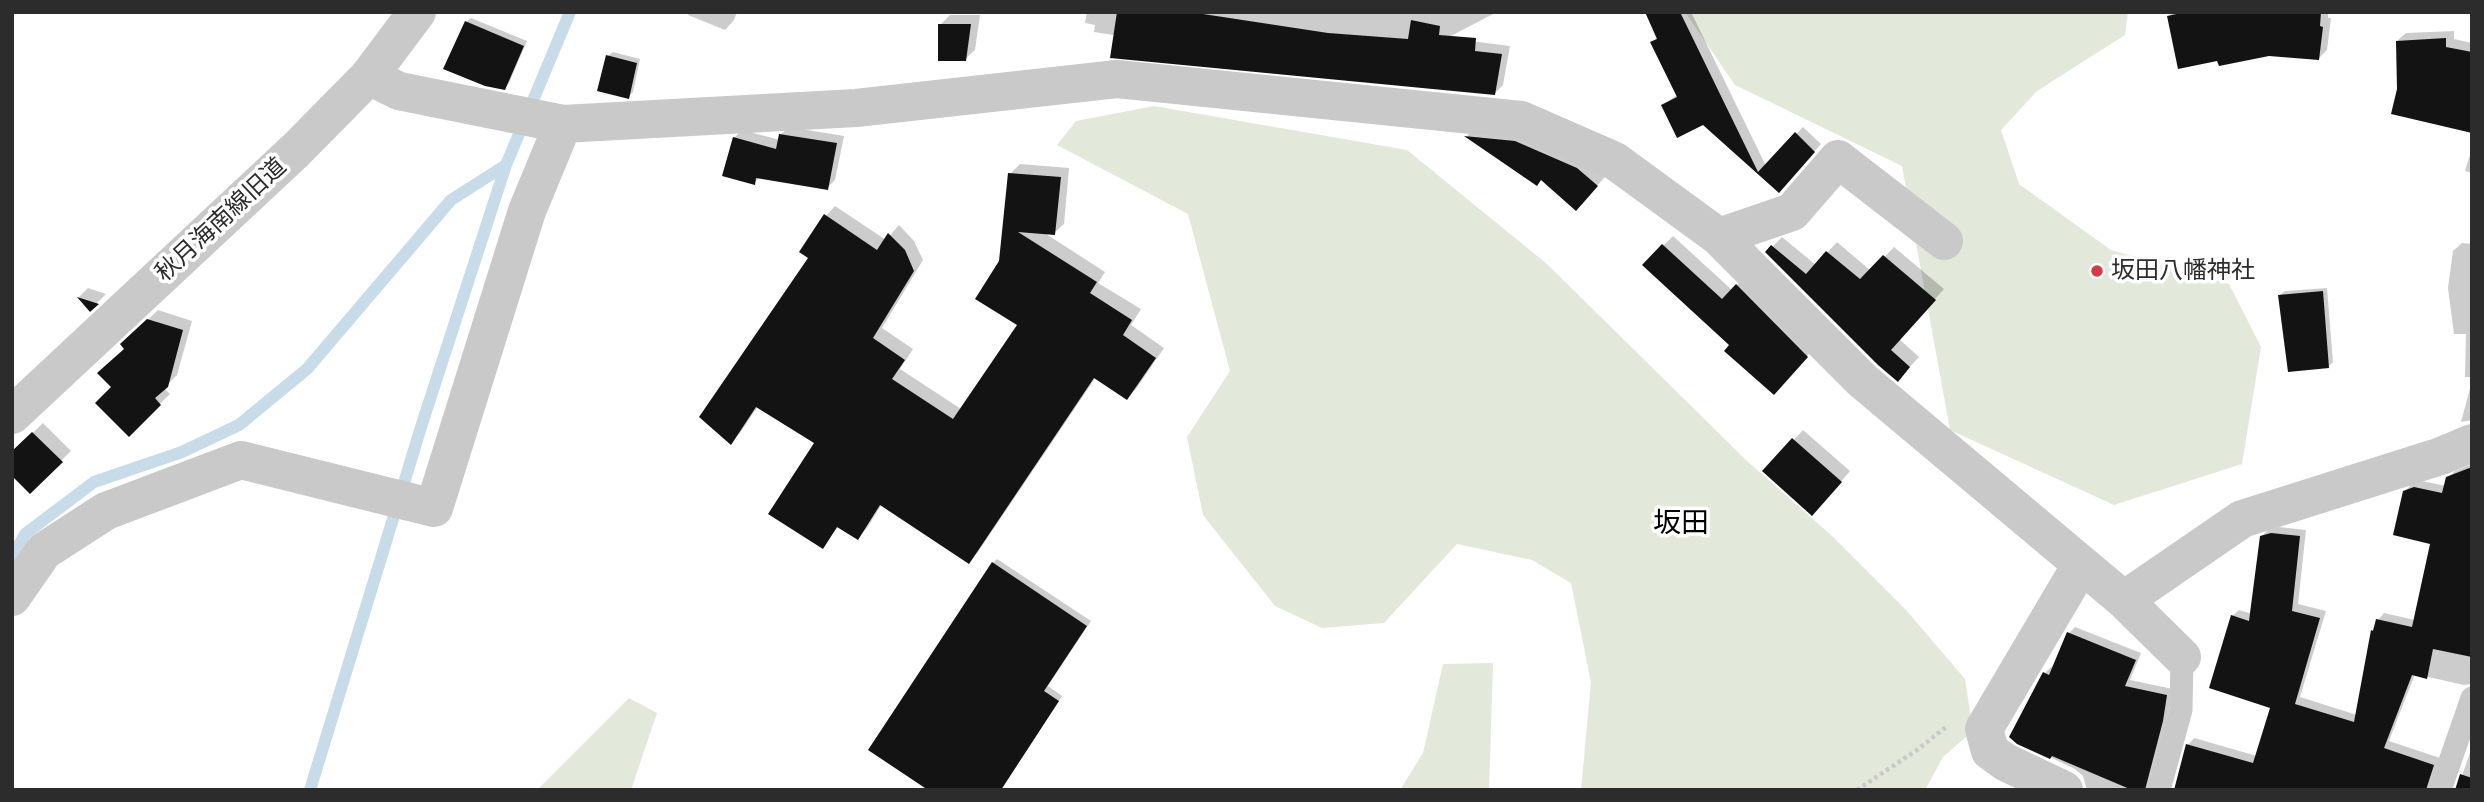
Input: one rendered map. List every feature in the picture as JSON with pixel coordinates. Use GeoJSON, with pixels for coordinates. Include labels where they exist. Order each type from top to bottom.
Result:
{"type":"FeatureCollection","features":[{"type":"Feature","properties":{"kind":"street","name":"秋月海南線旧道"},"geometry":{"type":"LineString","coordinates":[[12,415],[296,150],[369,76],[417,12]]}},
{"type":"Feature","properties":{"kind":"street"},"geometry":{"type":"LineString","coordinates":[[369,76],[399,91],[554,122],[856,108],[1116,79],[1521,120],[1615,161],[1719,237],[1863,381],[2124,600],[2182,657]]}},
{"type":"Feature","properties":{"kind":"street"},"geometry":{"type":"LineString","coordinates":[[12,597],[44,551],[106,511],[241,460],[434,508],[554,122]]}},
{"type":"Feature","properties":{"kind":"street"},"geometry":{"type":"LineString","coordinates":[[1719,237],[1792,212],[1838,159],[1944,241]]}},
{"type":"Feature","properties":{"kind":"street"},"geometry":{"type":"LineString","coordinates":[[2124,600],[2242,519],[2428,460],[2472,443]]}},
{"type":"Feature","properties":{"kind":"street"},"geometry":{"type":"LineString","coordinates":[[2042,785],[1990,751],[1984,729],[2081,565]]}},
{"type":"Feature","properties":{"kind":"lane"},"geometry":{"type":"LineString","coordinates":[[2159,790],[2181,710],[2182,657]]}},
{"type":"Feature","properties":{"kind":"lane"},"geometry":{"type":"LineString","coordinates":[[2440,790],[2472,698]]}},
{"type":"Feature","properties":{"kind":"path"},"geometry":{"type":"LineString","coordinates":[[1857,790],[1948,726],[1984,729]]}},
{"type":"Feature","properties":{"kind":"green space"},"geometry":{"type":"Polygon","coordinates":[[[1685,12],[2128,12],[2125,35],[2037,91],[2001,130],[2019,184],[2111,250],[2229,284],[2261,347],[2242,464],[2114,505],[1950,430],[1902,166],[1735,85],[1685,12]]]}},
{"type":"Feature","properties":{"kind":"green space"},"geometry":{"type":"Polygon","coordinates":[[[1154,106],[1407,150],[1547,264],[1747,461],[1831,535],[1907,611],[1965,679],[1973,731],[1943,757],[1925,790],[1581,790],[1591,682],[1571,583],[1532,560],[1457,544],[1384,623],[1322,628],[1275,606],[1203,515],[1187,437],[1230,371],[1188,214],[1057,145],[1076,121],[1154,106]]]}},
{"type":"Feature","properties":{"kind":"green space"},"geometry":{"type":"Polygon","coordinates":[[[1493,663],[1489,790],[1400,790],[1423,753],[1443,664],[1493,663]]]}},
{"type":"Feature","properties":{"kind":"green space"},"geometry":{"type":"Polygon","coordinates":[[[629,698],[657,713],[631,790],[537,790],[629,698]]]}},
{"type":"Feature","properties":{"kind":"building"},"geometry":{"type":"Polygon","coordinates":[[[1117,12],[1190,12],[1328,33],[1408,39],[1411,20],[1440,26],[1439,35],[1476,38],[1475,51],[1502,54],[1495,95],[1110,58],[1117,12]]]}},
{"type":"Feature","properties":{"kind":"building"},"geometry":{"type":"Polygon","coordinates":[[[1645,12],[1680,12],[1758,172],[1795,132],[1815,152],[1779,193],[1703,125],[1677,138],[1661,105],[1677,97],[1650,42],[1657,39],[1645,12]]]}},
{"type":"Feature","properties":{"kind":"building"},"geometry":{"type":"Polygon","coordinates":[[[2186,12],[2321,12],[2320,26],[2323,27],[2319,60],[2269,56],[2219,66],[2217,61],[2178,69],[2167,16],[2186,12]]]}},
{"type":"Feature","properties":{"kind":"building"},"geometry":{"type":"Polygon","coordinates":[[[465,21],[524,46],[505,90],[485,86],[443,69],[465,21]]]}},
{"type":"Feature","properties":{"kind":"building"},"geometry":{"type":"Polygon","coordinates":[[[938,24],[971,24],[966,61],[938,61],[938,24]]]}},
{"type":"Feature","properties":{"kind":"building"},"geometry":{"type":"Polygon","coordinates":[[[2446,38],[2446,47],[2472,52],[2472,133],[2391,114],[2397,89],[2396,41],[2446,38]]]}},
{"type":"Feature","properties":{"kind":"building"},"geometry":{"type":"Polygon","coordinates":[[[606,55],[637,63],[629,99],[597,91],[606,55]]]}},
{"type":"Feature","properties":{"kind":"building"},"geometry":{"type":"Polygon","coordinates":[[[779,134],[837,143],[828,190],[756,178],[755,185],[722,176],[733,137],[776,149],[779,134]]]}},
{"type":"Feature","properties":{"kind":"building"},"geometry":{"type":"Polygon","coordinates":[[[1464,136],[1515,141],[1577,168],[1598,186],[1576,211],[1541,180],[1537,186],[1464,136]]]}},
{"type":"Feature","properties":{"kind":"building"},"geometry":{"type":"Polygon","coordinates":[[[1008,173],[1061,177],[1055,235],[1018,232],[1097,282],[1090,293],[1132,320],[1123,335],[1156,358],[1127,400],[1094,378],[969,564],[880,505],[858,540],[837,527],[823,549],[768,514],[814,443],[756,407],[731,445],[699,417],[808,258],[799,252],[824,214],[877,250],[888,233],[905,250],[914,271],[873,338],[905,360],[892,379],[953,419],[1017,325],[975,299],[999,261],[1008,173]]]}},
{"type":"Feature","properties":{"kind":"building"},"geometry":{"type":"Polygon","coordinates":[[[1662,244],[1722,299],[1736,284],[1808,357],[1774,395],[1724,351],[1729,345],[1642,265],[1662,244]]]}},
{"type":"Feature","properties":{"kind":"building"},"geometry":{"type":"Polygon","coordinates":[[[1771,245],[1806,274],[1826,251],[1860,279],[1883,255],[1936,300],[1891,350],[1910,367],[1898,382],[1765,252],[1771,245]]]}},
{"type":"Feature","properties":{"kind":"building"},"geometry":{"type":"Polygon","coordinates":[[[2323,291],[2329,368],[2288,372],[2278,295],[2323,291]]]}},
{"type":"Feature","properties":{"kind":"building"},"geometry":{"type":"Polygon","coordinates":[[[77,297],[99,304],[90,312],[77,297]]]}},
{"type":"Feature","properties":{"kind":"building"},"geometry":{"type":"Polygon","coordinates":[[[147,319],[183,330],[168,387],[155,398],[161,405],[129,437],[95,403],[111,387],[97,373],[124,349],[120,344],[147,319]]]}},
{"type":"Feature","properties":{"kind":"building"},"geometry":{"type":"Polygon","coordinates":[[[32,432],[63,462],[30,494],[12,476],[12,451],[32,432]]]}},
{"type":"Feature","properties":{"kind":"building"},"geometry":{"type":"Polygon","coordinates":[[[1792,438],[1842,482],[1812,516],[1762,471],[1792,438]]]}},
{"type":"Feature","properties":{"kind":"building"},"geometry":{"type":"Polygon","coordinates":[[[2472,467],[2472,657],[2433,649],[2427,679],[2412,675],[2384,748],[2434,765],[2426,790],[2174,790],[2186,744],[2253,763],[2270,708],[2209,688],[2231,615],[2249,621],[2260,536],[2271,533],[2300,536],[2292,611],[2320,618],[2295,704],[2354,722],[2371,630],[2373,631],[2376,619],[2412,627],[2430,544],[2393,535],[2403,491],[2414,487],[2442,493],[2446,477],[2472,467]]]}},
{"type":"Feature","properties":{"kind":"building"},"geometry":{"type":"Polygon","coordinates":[[[992,562],[1087,626],[1044,691],[1059,701],[1001,790],[928,790],[868,750],[992,562]]]}},
{"type":"Feature","properties":{"kind":"building"},"geometry":{"type":"Polygon","coordinates":[[[2067,632],[2136,660],[2125,686],[2167,695],[2145,790],[2132,790],[2052,756],[2050,759],[2017,744],[2009,737],[2043,672],[2049,675],[2067,632]]]}},
{"type":"Feature","properties":{"kind":"building"},"geometry":{"type":"Polygon","coordinates":[[[2460,774],[2472,778],[2472,790],[2455,790],[2460,774]]]}},
{"type":"Feature","properties":{"kind":"waterway"},"geometry":{"type":"LineString","coordinates":[[310,790],[422,424],[506,165],[570,12]]}},
{"type":"Feature","properties":{"kind":"waterway"},"geometry":{"type":"LineString","coordinates":[[12,558],[25,534],[94,482],[182,452],[239,425],[307,369],[451,200],[506,165]]}},
{"type":"Feature","properties":{"kind":"place","name":"坂田八幡神社"},"geometry":{"type":"Point","coordinates":[2097,271]}},
{"type":"Feature","properties":{"kind":"district","name":"坂田"},"geometry":{"type":"Point","coordinates":[1681,524]}}]}
